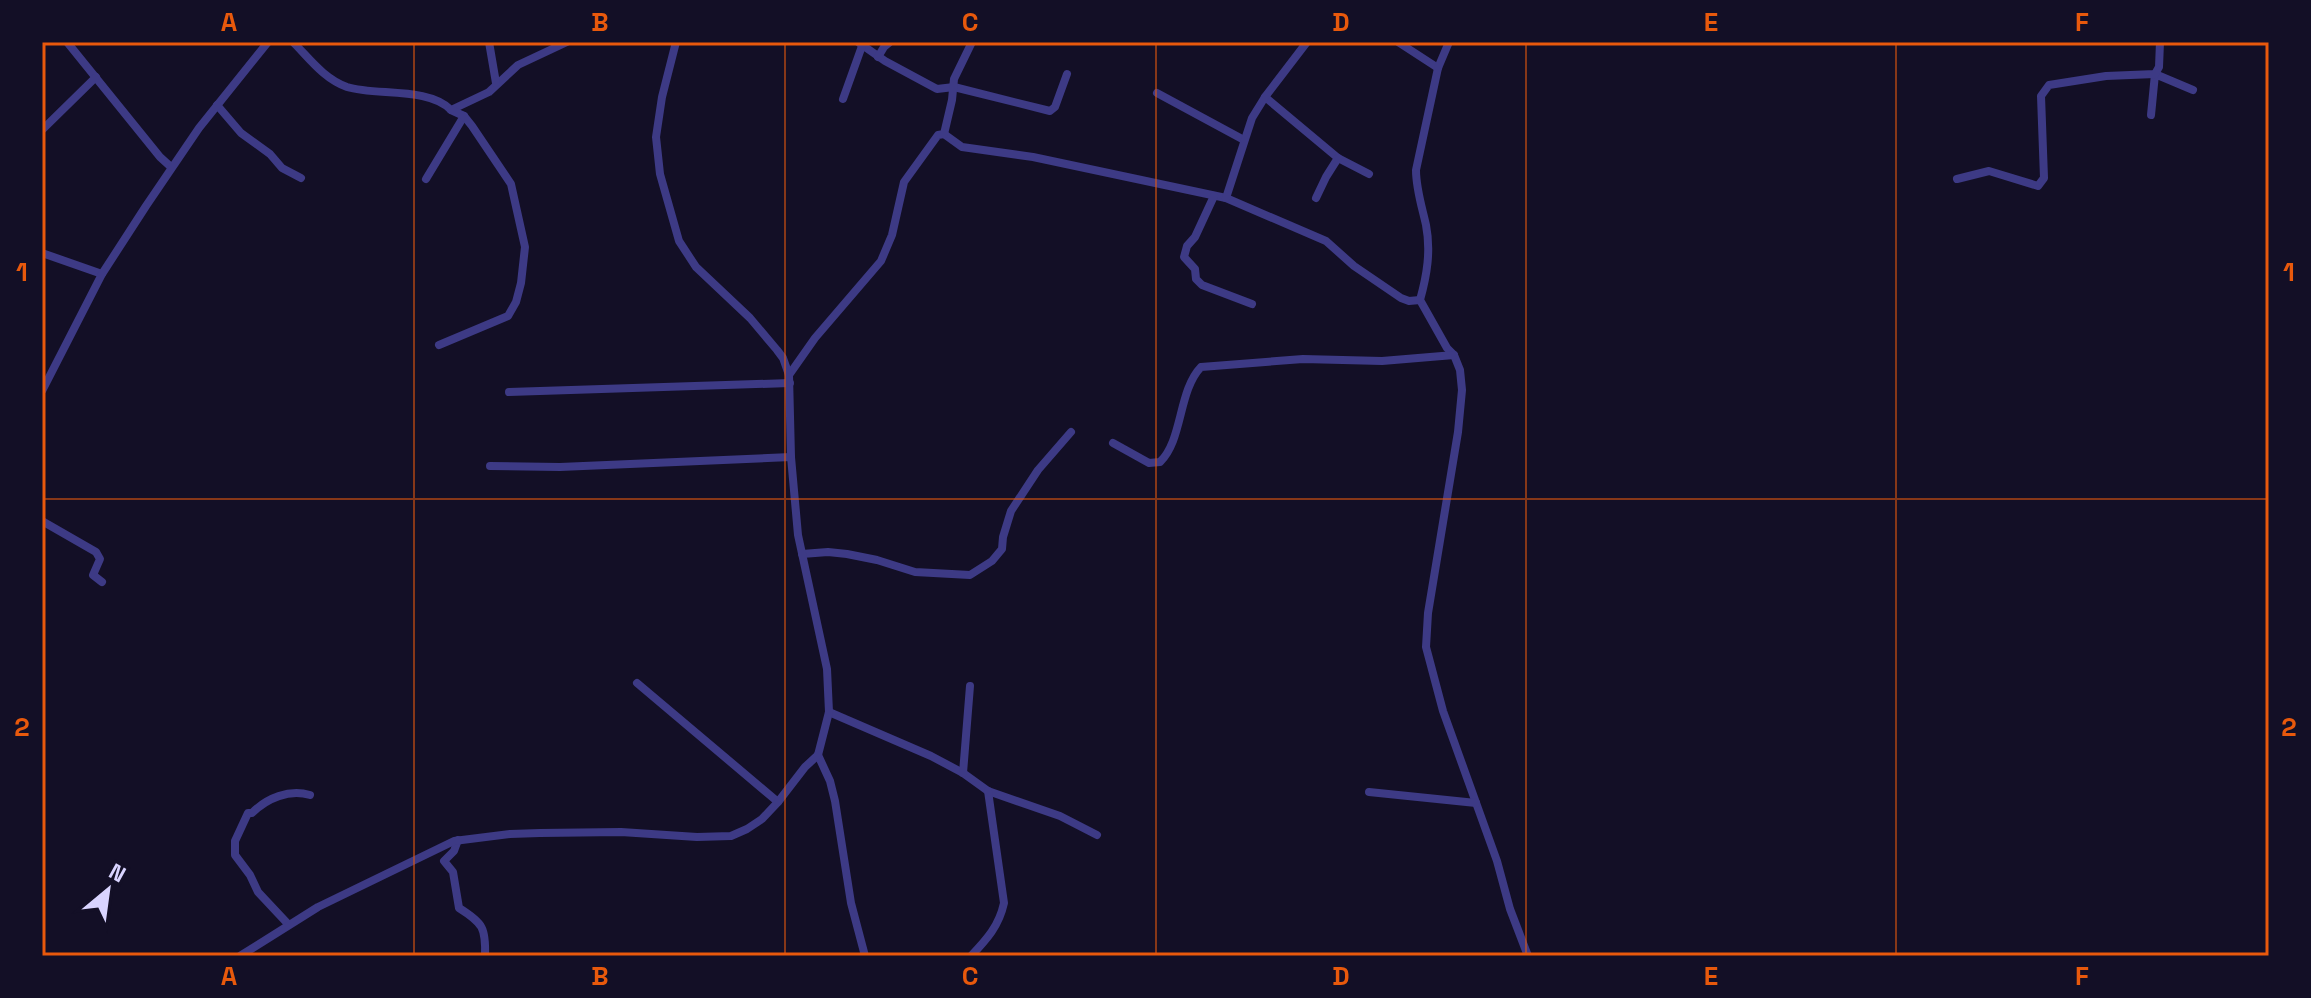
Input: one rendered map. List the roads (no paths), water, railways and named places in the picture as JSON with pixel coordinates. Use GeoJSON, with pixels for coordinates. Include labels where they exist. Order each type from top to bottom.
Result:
{"type":"FeatureCollection","features":[{"type":"Feature","properties":{"kind":"street"},"geometry":{"type":"LineString","coordinates":[[67,42],[171,167]]}},
{"type":"Feature","properties":{"kind":"street"},"geometry":{"type":"LineString","coordinates":[[42,391],[102,274],[171,167],[268,42]]}},
{"type":"Feature","properties":{"kind":"street"},"geometry":{"type":"LineString","coordinates":[[293,42],[336,82],[360,90],[424,97],[447,105],[464,116],[511,184],[525,247],[519,292],[508,316],[439,345]]}},
{"type":"Feature","properties":{"kind":"street"},"geometry":{"type":"LineString","coordinates":[[489,42],[496,83]]}},
{"type":"Feature","properties":{"kind":"street"},"geometry":{"type":"LineString","coordinates":[[451,110],[482,96],[518,65],[567,42]]}},
{"type":"Feature","properties":{"kind":"street"},"geometry":{"type":"LineString","coordinates":[[242,955],[288,924],[458,840],[556,832],[731,836],[762,819],[818,755],[829,712],[827,669],[794,507],[789,379],[783,358],[750,318],[696,267],[679,241],[665,197],[656,137],[676,42]]}},
{"type":"Feature","properties":{"kind":"street"},"geometry":{"type":"LineString","coordinates":[[878,57],[890,42]]}},
{"type":"Feature","properties":{"kind":"street"},"geometry":{"type":"LineString","coordinates":[[944,134],[954,79],[972,42]]}},
{"type":"Feature","properties":{"kind":"street"},"geometry":{"type":"LineString","coordinates":[[1226,198],[1252,118],[1307,42]]}},
{"type":"Feature","properties":{"kind":"street"},"geometry":{"type":"LineString","coordinates":[[1398,42],[1438,68]]}},
{"type":"Feature","properties":{"kind":"street"},"geometry":{"type":"LineString","coordinates":[[1449,42],[1438,68],[1416,170],[1429,245],[1420,300],[1460,370],[1461,406],[1428,613],[1426,647],[1443,711],[1528,956]]}},
{"type":"Feature","properties":{"kind":"street"},"geometry":{"type":"LineString","coordinates":[[2151,115],[2160,42]]}},
{"type":"Feature","properties":{"kind":"street"},"geometry":{"type":"LineString","coordinates":[[843,99],[860,44],[937,89],[954,87],[1050,111],[1055,107],[1067,74]]}},
{"type":"Feature","properties":{"kind":"street"},"geometry":{"type":"LineString","coordinates":[[1957,179],[1989,171],[2038,186],[2044,178],[2041,96],[2049,85],[2106,76],[2155,74],[2193,90]]}},
{"type":"Feature","properties":{"kind":"street"},"geometry":{"type":"LineString","coordinates":[[42,130],[96,77]]}},
{"type":"Feature","properties":{"kind":"street"},"geometry":{"type":"LineString","coordinates":[[1157,93],[1244,140]]}},
{"type":"Feature","properties":{"kind":"street"},"geometry":{"type":"LineString","coordinates":[[1265,97],[1338,158],[1369,174]]}},
{"type":"Feature","properties":{"kind":"street"},"geometry":{"type":"LineString","coordinates":[[217,105],[241,133],[270,154],[282,168],[301,178]]}},
{"type":"Feature","properties":{"kind":"street"},"geometry":{"type":"LineString","coordinates":[[426,179],[464,116]]}},
{"type":"Feature","properties":{"kind":"street"},"geometry":{"type":"LineString","coordinates":[[789,379],[802,357],[881,261],[892,235],[904,182],[938,135],[944,134],[962,147],[1033,157],[1226,198],[1326,241],[1354,266],[1401,298],[1420,300]]}},
{"type":"Feature","properties":{"kind":"street"},"geometry":{"type":"LineString","coordinates":[[1316,198],[1338,158]]}},
{"type":"Feature","properties":{"kind":"street"},"geometry":{"type":"LineString","coordinates":[[1214,196],[1184,257],[1195,269],[1196,279],[1202,285],[1252,304]]}},
{"type":"Feature","properties":{"kind":"street"},"geometry":{"type":"LineString","coordinates":[[42,253],[102,274]]}},
{"type":"Feature","properties":{"kind":"street"},"geometry":{"type":"LineString","coordinates":[[1113,443],[1149,463],[1160,462],[1168,453],[1187,395],[1201,367],[1303,359],[1382,361],[1454,355]]}},
{"type":"Feature","properties":{"kind":"street"},"geometry":{"type":"LineString","coordinates":[[783,358],[802,357]]}},
{"type":"Feature","properties":{"kind":"street"},"geometry":{"type":"LineString","coordinates":[[509,392],[789,379]]}},
{"type":"Feature","properties":{"kind":"street"},"geometry":{"type":"LineString","coordinates":[[802,554],[847,554],[915,572],[970,575],[992,561],[1002,549],[1011,511],[1038,470],[1071,432]]}},
{"type":"Feature","properties":{"kind":"street"},"geometry":{"type":"LineString","coordinates":[[490,466],[600,466],[791,457]]}},
{"type":"Feature","properties":{"kind":"street"},"geometry":{"type":"LineString","coordinates":[[42,521],[96,552],[100,559],[93,575],[102,582]]}},
{"type":"Feature","properties":{"kind":"street"},"geometry":{"type":"LineString","coordinates":[[637,683],[778,802]]}},
{"type":"Feature","properties":{"kind":"street"},"geometry":{"type":"LineString","coordinates":[[963,773],[970,686]]}},
{"type":"Feature","properties":{"kind":"street"},"geometry":{"type":"LineString","coordinates":[[829,712],[963,773],[988,791],[1060,816],[1097,835]]}},
{"type":"Feature","properties":{"kind":"street"},"geometry":{"type":"LineString","coordinates":[[818,755],[835,801],[851,903],[865,956]]}},
{"type":"Feature","properties":{"kind":"street"},"geometry":{"type":"LineString","coordinates":[[971,956],[992,934],[1004,903],[988,791]]}},
{"type":"Feature","properties":{"kind":"street"},"geometry":{"type":"LineString","coordinates":[[288,924],[265,900],[238,861],[235,841],[248,813],[259,805],[298,792],[310,795]]}},
{"type":"Feature","properties":{"kind":"street"},"geometry":{"type":"LineString","coordinates":[[1369,792],[1476,803]]}},
{"type":"Feature","properties":{"kind":"street"},"geometry":{"type":"LineString","coordinates":[[444,861],[454,851],[458,840]]}},
{"type":"Feature","properties":{"kind":"street"},"geometry":{"type":"LineString","coordinates":[[437,849],[453,872],[459,908],[477,919],[486,933],[485,956]]}}]}
